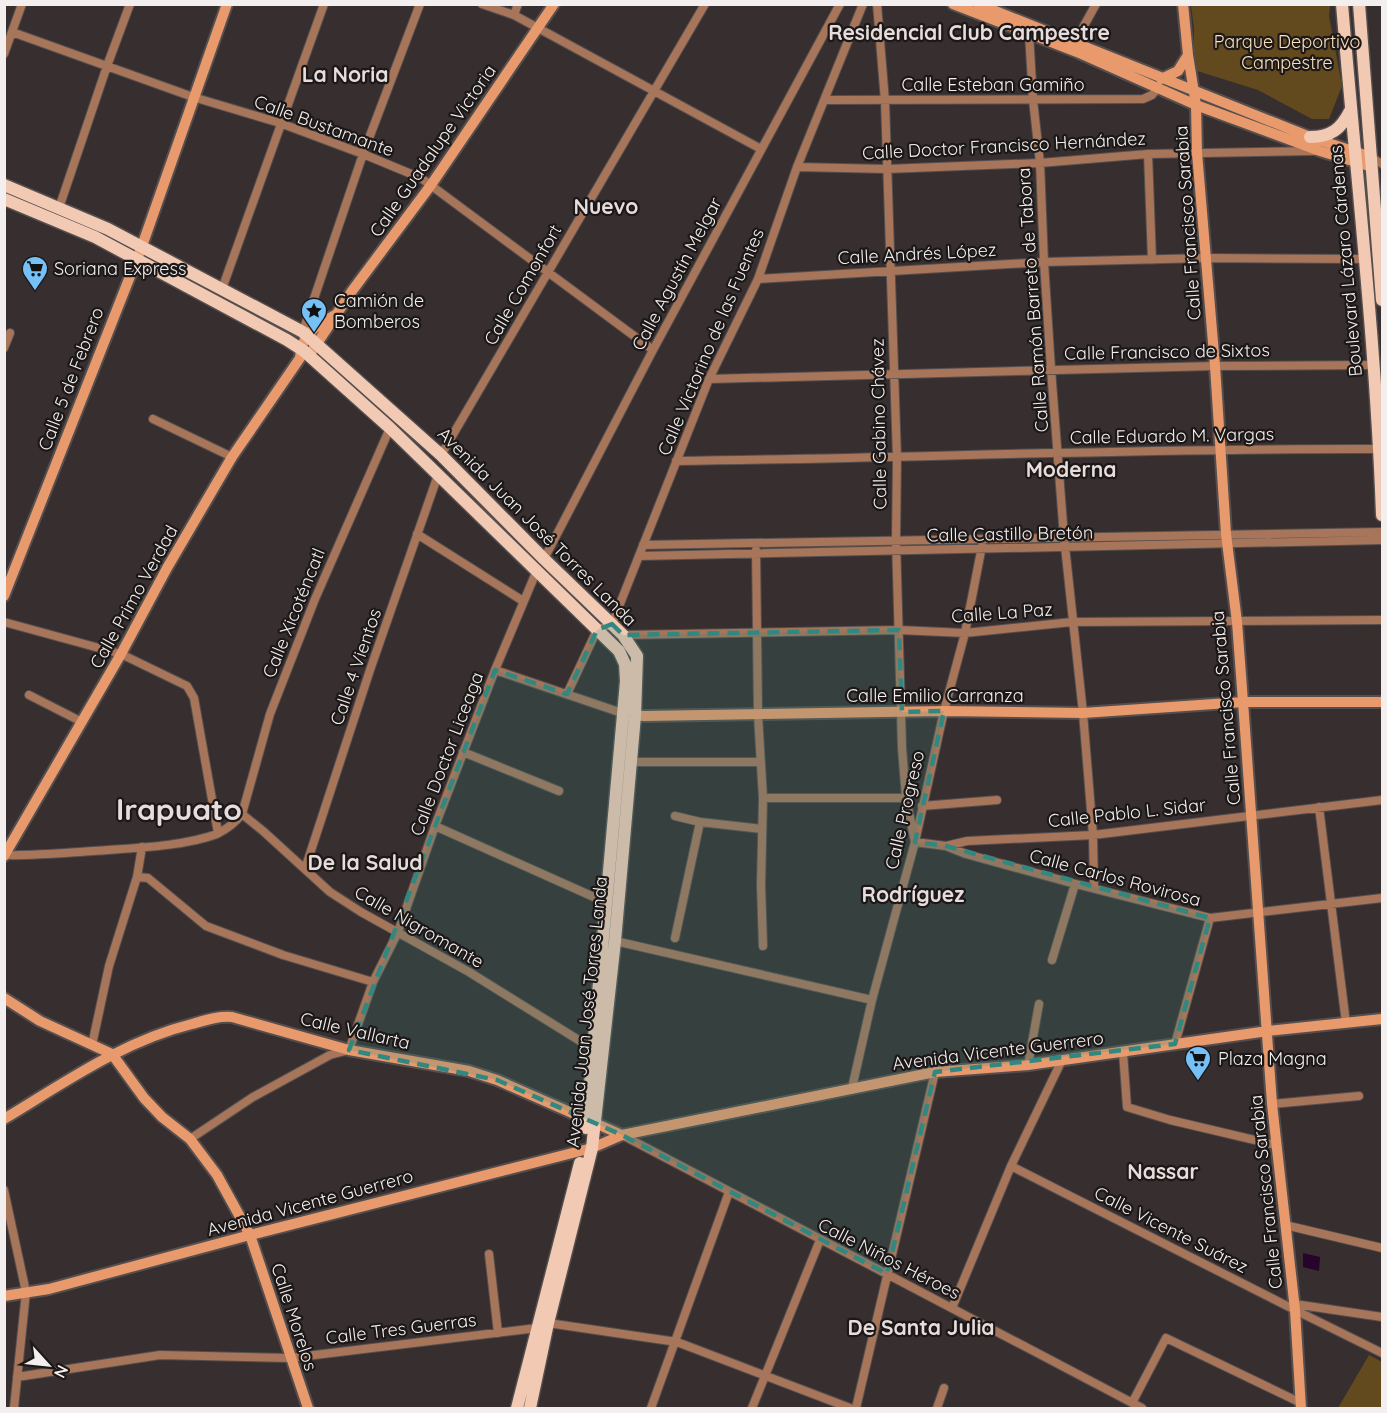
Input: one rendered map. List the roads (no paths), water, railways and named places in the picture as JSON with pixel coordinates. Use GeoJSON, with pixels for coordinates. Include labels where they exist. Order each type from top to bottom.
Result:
{"type":"FeatureCollection","features":[{"type":"Feature","properties":{"kind":"main road","name":"Boulevard Lázaro Cárdenas"},"geometry":{"type":"LineString","coordinates":[[1342,4],[1350,111],[1357,158],[1366,259],[1383,515]]}},
{"type":"Feature","properties":{"kind":"main road","name":"Boulevard Lázaro Cárdenas"},"geometry":{"type":"LineString","coordinates":[[1359,4],[1377,163],[1383,300]]}},
{"type":"Feature","properties":{"kind":"main road"},"geometry":{"type":"LineString","coordinates":[[1310,137],[1332,134],[1341,126],[1350,111]]}},
{"type":"Feature","properties":{"kind":"main road","name":"Avenida Juan José Torres Landa"},"geometry":{"type":"LineString","coordinates":[[4,185],[108,229],[305,334],[304,350]]}},
{"type":"Feature","properties":{"kind":"main road","name":"Avenida Juan José Torres Landa"},"geometry":{"type":"LineString","coordinates":[[4,198],[95,237],[304,350],[441,455],[623,635],[634,650],[638,662],[628,715],[605,902],[593,1049],[591,1122]]}},
{"type":"Feature","properties":{"kind":"main road","name":"Avenida Juan José Torres Landa"},"geometry":{"type":"LineString","coordinates":[[304,350],[390,428],[537,570],[619,651],[625,664],[631,762],[615,941],[588,1149],[542,1325],[517,1408]]}},
{"type":"Feature","properties":{"kind":"main road","name":"Avenida Juan José Torres Landa"},"geometry":{"type":"LineString","coordinates":[[530,1408],[542,1325]]}},
{"type":"Feature","properties":{"kind":"street"},"geometry":{"type":"LineString","coordinates":[[4,54],[22,4]]}},
{"type":"Feature","properties":{"kind":"street"},"geometry":{"type":"LineString","coordinates":[[59,208],[130,4]]}},
{"type":"Feature","properties":{"kind":"street","name":"Calle 5 de Febrero"},"geometry":{"type":"LineString","coordinates":[[4,596],[142,246],[226,4]]}},
{"type":"Feature","properties":{"kind":"street"},"geometry":{"type":"LineString","coordinates":[[222,289],[324,4]]}},
{"type":"Feature","properties":{"kind":"street"},"geometry":{"type":"LineString","coordinates":[[304,350],[305,334],[363,154],[420,4]]}},
{"type":"Feature","properties":{"kind":"street"},"geometry":{"type":"LineString","coordinates":[[482,4],[514,15],[761,149]]}},
{"type":"Feature","properties":{"kind":"street"},"geometry":{"type":"LineString","coordinates":[[514,15],[518,4]]}},
{"type":"Feature","properties":{"kind":"street","name":"Calle Guadalupe Victoria"},"geometry":{"type":"LineString","coordinates":[[304,350],[336,314],[431,186],[554,4]]}},
{"type":"Feature","properties":{"kind":"street","name":"Calle Comonfort"},"geometry":{"type":"LineString","coordinates":[[441,455],[705,4]]}},
{"type":"Feature","properties":{"kind":"street","name":"Calle Agustín Melgar"},"geometry":{"type":"LineString","coordinates":[[544,559],[653,350],[840,4]]}},
{"type":"Feature","properties":{"kind":"street","name":"Calle Victorino de las Fuentes"},"geometry":{"type":"LineString","coordinates":[[612,624],[709,379],[758,279],[798,167],[864,4]]}},
{"type":"Feature","properties":{"kind":"street","name":"Calle Gabino Chávez"},"geometry":{"type":"LineString","coordinates":[[877,4],[885,100],[897,458],[896,551],[902,748],[906,798],[915,842]]}},
{"type":"Feature","properties":{"kind":"street"},"geometry":{"type":"LineString","coordinates":[[953,4],[1159,84],[1193,91],[1357,158]]}},
{"type":"Feature","properties":{"kind":"street"},"geometry":{"type":"LineString","coordinates":[[978,4],[1075,42],[1196,105],[1320,151],[1377,163]]}},
{"type":"Feature","properties":{"kind":"street"},"geometry":{"type":"LineString","coordinates":[[1075,42],[1096,4]]}},
{"type":"Feature","properties":{"kind":"street","name":"Calle Francisco Sarabia"},"geometry":{"type":"LineString","coordinates":[[1183,4],[1196,105],[1197,153],[1227,540],[1237,622],[1272,1104],[1294,1307],[1301,1406]]}},
{"type":"Feature","properties":{"kind":"street","name":"Calle Bustamante"},"geometry":{"type":"LineString","coordinates":[[12,32],[193,97],[280,123],[421,178],[653,350]]}},
{"type":"Feature","properties":{"kind":"street","name":"Calle Ramón Barreto de Tabora"},"geometry":{"type":"LineString","coordinates":[[1029,33],[1040,163],[1051,369],[1065,548],[1083,713],[1093,835],[1094,888]]}},
{"type":"Feature","properties":{"kind":"street"},"geometry":{"type":"LineString","coordinates":[[1159,84],[1178,71],[1188,55]]}},
{"type":"Feature","properties":{"kind":"street","name":"Calle Esteban Gamiño"},"geometry":{"type":"LineString","coordinates":[[825,100],[1143,99],[1152,95],[1159,84]]}},
{"type":"Feature","properties":{"kind":"street"},"geometry":{"type":"LineString","coordinates":[[1197,126],[1208,115],[1217,112]]}},
{"type":"Feature","properties":{"kind":"street","name":"Calle Doctor Francisco Hernández"},"geometry":{"type":"LineString","coordinates":[[798,167],[886,169],[1040,163],[1148,154],[1320,151]]}},
{"type":"Feature","properties":{"kind":"street"},"geometry":{"type":"LineString","coordinates":[[1148,154],[1152,260]]}},
{"type":"Feature","properties":{"kind":"street","name":"Calle Andrés López"},"geometry":{"type":"LineString","coordinates":[[758,279],[1044,262],[1206,258],[1366,259]]}},
{"type":"Feature","properties":{"kind":"street","name":"Calle Guadalupe Victoria"},"geometry":{"type":"LineString","coordinates":[[305,334],[320,322],[336,314]]}},
{"type":"Feature","properties":{"kind":"street"},"geometry":{"type":"LineString","coordinates":[[4,348],[10,333]]}},
{"type":"Feature","properties":{"kind":"street","name":"Calle Primo Verdad"},"geometry":{"type":"LineString","coordinates":[[5,856],[232,457],[304,350]]}},
{"type":"Feature","properties":{"kind":"street","name":"Calle Francisco de Sixtos"},"geometry":{"type":"LineString","coordinates":[[709,379],[1051,369],[1373,365]]}},
{"type":"Feature","properties":{"kind":"street"},"geometry":{"type":"LineString","coordinates":[[153,419],[232,457]]}},
{"type":"Feature","properties":{"kind":"street","name":"Calle Xicoténcatl"},"geometry":{"type":"LineString","coordinates":[[243,814],[270,714],[315,599],[390,428]]}},
{"type":"Feature","properties":{"kind":"street","name":"Calle Eduardo M. Vargas"},"geometry":{"type":"LineString","coordinates":[[676,461],[897,458],[1220,449],[1380,449]]}},
{"type":"Feature","properties":{"kind":"street","name":"Calle 4 Vientos"},"geometry":{"type":"LineString","coordinates":[[305,869],[370,670],[438,475]]}},
{"type":"Feature","properties":{"kind":"street","name":"Calle Castillo Bretón"},"geometry":{"type":"LineString","coordinates":[[639,556],[1065,548],[1383,531]]}},
{"type":"Feature","properties":{"kind":"street"},"geometry":{"type":"LineString","coordinates":[[417,534],[523,601]]}},
{"type":"Feature","properties":{"kind":"street","name":"Calle Castillo Bretón"},"geometry":{"type":"LineString","coordinates":[[643,544],[1064,537],[1383,540]]}},
{"type":"Feature","properties":{"kind":"street","name":"Calle Progreso"},"geometry":{"type":"LineString","coordinates":[[852,1088],[872,1000],[915,842],[944,711],[965,633],[984,539]]}},
{"type":"Feature","properties":{"kind":"street"},"geometry":{"type":"LineString","coordinates":[[756,543],[758,715],[763,798],[761,885],[763,946]]}},
{"type":"Feature","properties":{"kind":"street","name":"Calle Doctor Liceaga"},"geometry":{"type":"LineString","coordinates":[[349,1050],[373,982],[398,932],[435,826],[495,670],[537,570]]}},
{"type":"Feature","properties":{"kind":"street","name":"Calle La Paz"},"geometry":{"type":"LineString","coordinates":[[623,635],[899,630],[965,633],[1072,622],[1383,620]]}},
{"type":"Feature","properties":{"kind":"street"},"geometry":{"type":"LineString","coordinates":[[4,622],[121,654],[187,686],[194,698],[218,833]]}},
{"type":"Feature","properties":{"kind":"street"},"geometry":{"type":"LineString","coordinates":[[567,694],[597,630],[612,624]]}},
{"type":"Feature","properties":{"kind":"street","name":"Calle Emilio Carranza"},"geometry":{"type":"LineString","coordinates":[[495,670],[628,715],[944,711],[1083,713],[1243,702],[1383,702]]}},
{"type":"Feature","properties":{"kind":"street"},"geometry":{"type":"LineString","coordinates":[[29,695],[82,722]]}},
{"type":"Feature","properties":{"kind":"street"},"geometry":{"type":"LineString","coordinates":[[463,752],[559,791]]}},
{"type":"Feature","properties":{"kind":"street"},"geometry":{"type":"LineString","coordinates":[[631,762],[760,762]]}},
{"type":"Feature","properties":{"kind":"street"},"geometry":{"type":"LineString","coordinates":[[763,798],[906,798]]}},
{"type":"Feature","properties":{"kind":"street"},"geometry":{"type":"LineString","coordinates":[[922,806],[997,800]]}},
{"type":"Feature","properties":{"kind":"street","name":"Calle Pablo L. Sidar"},"geometry":{"type":"LineString","coordinates":[[946,846],[967,841],[1093,835],[1383,800]]}},
{"type":"Feature","properties":{"kind":"street"},"geometry":{"type":"LineString","coordinates":[[1319,807],[1346,1023]]}},
{"type":"Feature","properties":{"kind":"street"},"geometry":{"type":"LineString","coordinates":[[5,856],[35,856],[142,847],[201,839],[232,825],[243,814]]}},
{"type":"Feature","properties":{"kind":"street","name":"Calle Nigromante"},"geometry":{"type":"LineString","coordinates":[[243,814],[330,892],[469,972],[593,1049]]}},
{"type":"Feature","properties":{"kind":"street"},"geometry":{"type":"LineString","coordinates":[[675,816],[700,822],[762,829]]}},
{"type":"Feature","properties":{"kind":"street"},"geometry":{"type":"LineString","coordinates":[[675,938],[700,822]]}},
{"type":"Feature","properties":{"kind":"street"},"geometry":{"type":"LineString","coordinates":[[435,826],[605,902]]}},
{"type":"Feature","properties":{"kind":"street","name":"Calle Carlos Rovirosa"},"geometry":{"type":"LineString","coordinates":[[915,842],[946,846],[966,854],[1075,884],[1210,918],[1383,898]]}},
{"type":"Feature","properties":{"kind":"street"},"geometry":{"type":"LineString","coordinates":[[92,1045],[109,966],[137,877],[142,847]]}},
{"type":"Feature","properties":{"kind":"street"},"geometry":{"type":"LineString","coordinates":[[137,877],[148,878],[206,926],[283,956],[373,982]]}},
{"type":"Feature","properties":{"kind":"street"},"geometry":{"type":"LineString","coordinates":[[1052,960],[1075,884]]}},
{"type":"Feature","properties":{"kind":"street"},"geometry":{"type":"LineString","coordinates":[[1174,1044],[1210,918]]}},
{"type":"Feature","properties":{"kind":"street"},"geometry":{"type":"LineString","coordinates":[[615,941],[872,1000]]}},
{"type":"Feature","properties":{"kind":"street"},"geometry":{"type":"LineString","coordinates":[[4,998],[40,1021],[112,1054]]}},
{"type":"Feature","properties":{"kind":"street"},"geometry":{"type":"LineString","coordinates":[[1028,1065],[1039,1005]]}},
{"type":"Feature","properties":{"kind":"street","name":"Calle Vallarta"},"geometry":{"type":"LineString","coordinates":[[4,1119],[112,1054],[174,1028],[220,1016],[232,1017],[349,1050],[470,1071],[497,1080],[591,1122]]}},
{"type":"Feature","properties":{"kind":"street","name":"Avenida Vicente Guerrero"},"geometry":{"type":"LineString","coordinates":[[4,1296],[49,1289],[588,1149],[622,1135],[852,1088],[935,1072],[1028,1065],[1268,1031],[1383,1019]]}},
{"type":"Feature","properties":{"kind":"street"},"geometry":{"type":"LineString","coordinates":[[190,1139],[253,1096],[330,1055],[349,1050]]}},
{"type":"Feature","properties":{"kind":"street"},"geometry":{"type":"LineString","coordinates":[[1124,1052],[1127,1107],[1170,1120],[1276,1144]]}},
{"type":"Feature","properties":{"kind":"street","name":"Calle Morelos"},"geometry":{"type":"LineString","coordinates":[[112,1054],[144,1098],[162,1117],[190,1139],[217,1174],[250,1235],[308,1408]]}},
{"type":"Feature","properties":{"kind":"street"},"geometry":{"type":"LineString","coordinates":[[952,1308],[1011,1166],[1062,1060]]}},
{"type":"Feature","properties":{"kind":"street"},"geometry":{"type":"LineString","coordinates":[[856,1408],[935,1072]]}},
{"type":"Feature","properties":{"kind":"street"},"geometry":{"type":"LineString","coordinates":[[1272,1104],[1359,1096]]}},
{"type":"Feature","properties":{"kind":"street"},"geometry":{"type":"LineString","coordinates":[[591,1122],[622,1135]]}},
{"type":"Feature","properties":{"kind":"street","name":"Calle Niños Héroes"},"geometry":{"type":"LineString","coordinates":[[622,1135],[1142,1408]]}},
{"type":"Feature","properties":{"kind":"street","name":"Calle Vicente Suárez"},"geometry":{"type":"LineString","coordinates":[[1011,1166],[1383,1353]]}},
{"type":"Feature","properties":{"kind":"street"},"geometry":{"type":"LineString","coordinates":[[4,1190],[26,1292],[14,1408]]}},
{"type":"Feature","properties":{"kind":"street"},"geometry":{"type":"LineString","coordinates":[[651,1408],[677,1342],[729,1192]]}},
{"type":"Feature","properties":{"kind":"street"},"geometry":{"type":"LineString","coordinates":[[1285,1225],[1383,1248]]}},
{"type":"Feature","properties":{"kind":"street"},"geometry":{"type":"LineString","coordinates":[[753,1408],[820,1240]]}},
{"type":"Feature","properties":{"kind":"street"},"geometry":{"type":"LineString","coordinates":[[489,1254],[498,1333]]}},
{"type":"Feature","properties":{"kind":"street"},"geometry":{"type":"LineString","coordinates":[[1294,1307],[1383,1317]]}},
{"type":"Feature","properties":{"kind":"street","name":"Calle Tres Guerras"},"geometry":{"type":"LineString","coordinates":[[17,1377],[160,1355],[290,1358],[498,1333],[542,1325],[677,1342],[850,1408]]}},
{"type":"Feature","properties":{"kind":"street"},"geometry":{"type":"LineString","coordinates":[[1132,1403],[1166,1338],[1301,1406]]}},
{"type":"Feature","properties":{"kind":"street"},"geometry":{"type":"LineString","coordinates":[[937,1408],[944,1388]]}},
{"type":"Feature","properties":{"kind":"place","name":"Soriana Express"},"geometry":{"type":"Point","coordinates":[35,292]}},
{"type":"Feature","properties":{"kind":"place","name":"Camión de Bomberos"},"geometry":{"type":"Point","coordinates":[314,334]}},
{"type":"Feature","properties":{"kind":"place","name":"Plaza Magna"},"geometry":{"type":"Point","coordinates":[1198,1082]}},
{"type":"Feature","properties":{"kind":"district","name":"Residencial Club Campestre"},"geometry":{"type":"Point","coordinates":[969,33]}},
{"type":"Feature","properties":{"kind":"district","name":"La Noria"},"geometry":{"type":"Point","coordinates":[345,75]}},
{"type":"Feature","properties":{"kind":"district","name":"Nuevo"},"geometry":{"type":"Point","coordinates":[606,207]}},
{"type":"Feature","properties":{"kind":"district","name":"Moderna"},"geometry":{"type":"Point","coordinates":[1071,470]}},
{"type":"Feature","properties":{"kind":"district","name":"Irapuato"},"geometry":{"type":"Point","coordinates":[179,810]}},
{"type":"Feature","properties":{"kind":"district","name":"De la Salud"},"geometry":{"type":"Point","coordinates":[365,863]}},
{"type":"Feature","properties":{"kind":"district","name":"Rodríguez"},"geometry":{"type":"Point","coordinates":[913,895]}},
{"type":"Feature","properties":{"kind":"district","name":"Nassar"},"geometry":{"type":"Point","coordinates":[1163,1172]}},
{"type":"Feature","properties":{"kind":"district","name":"De Santa Julia"},"geometry":{"type":"Point","coordinates":[921,1328]}},
{"type":"Feature","properties":{"kind":"park label","name":"Parque Deportivo Campestre"},"geometry":{"type":"Point","coordinates":[1287,52]}}]}
